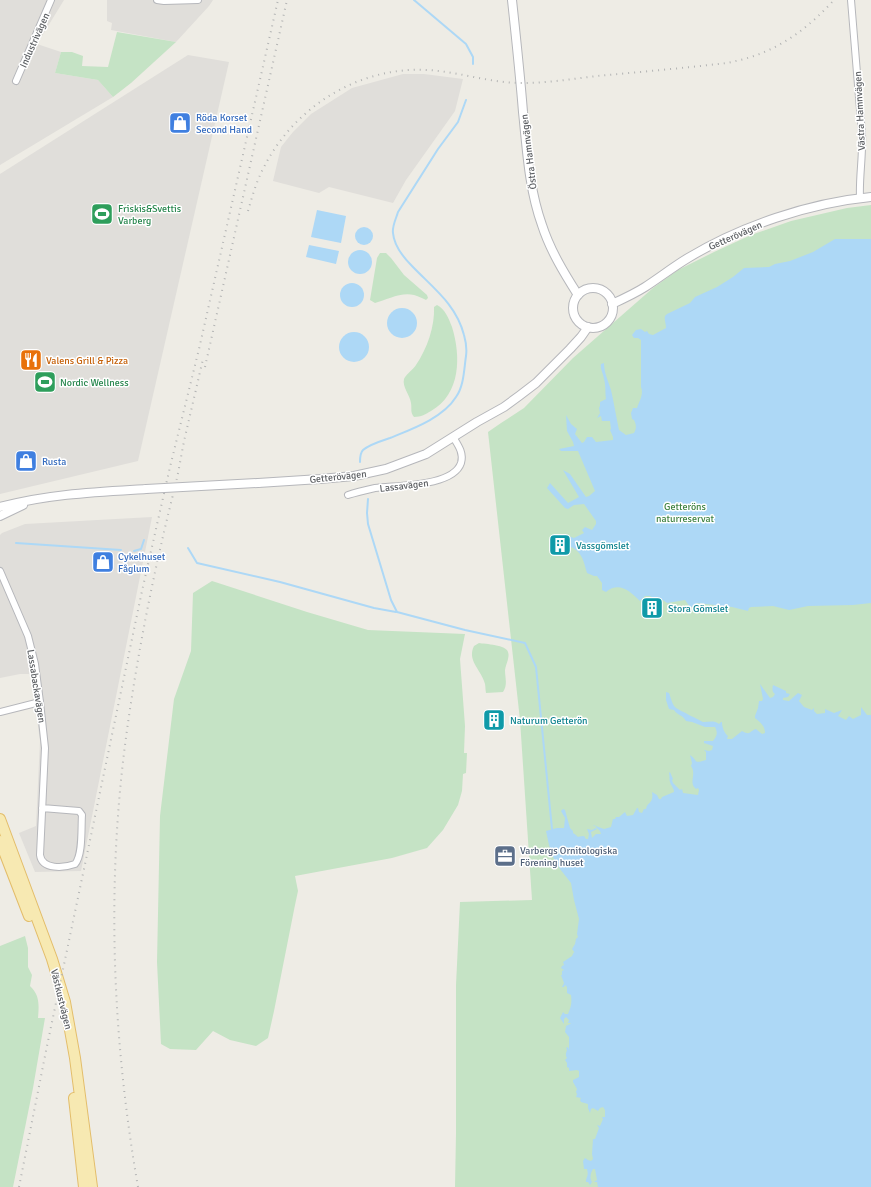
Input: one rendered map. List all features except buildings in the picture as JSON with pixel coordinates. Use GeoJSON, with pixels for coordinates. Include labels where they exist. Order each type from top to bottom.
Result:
{"type":"FeatureCollection","features":[{"type":"Feature","properties":{"kind":"main road","name":"Västkustvägen"},"geometry":{"type":"LineString","coordinates":[[0,819],[50,953],[65,1002],[75,1058],[92,1187]]}},
{"type":"Feature","properties":{"kind":"main road","name":"Västkustvägen"},"geometry":{"type":"LineString","coordinates":[[0,840],[41,946],[57,997],[69,1059],[84,1187]]}},
{"type":"Feature","properties":{"kind":"street","name":"Industrivägen"},"geometry":{"type":"LineString","coordinates":[[16,81],[51,0]]}},
{"type":"Feature","properties":{"kind":"street"},"geometry":{"type":"LineString","coordinates":[[157,0],[198,0]]}},
{"type":"Feature","properties":{"kind":"street","name":"Östra Hamnvägen"},"geometry":{"type":"LineString","coordinates":[[512,0],[525,134],[533,192],[540,221],[553,253],[578,295]]}},
{"type":"Feature","properties":{"kind":"street","name":"Västra Hamnvägen"},"geometry":{"type":"LineString","coordinates":[[851,0],[863,147],[859,183],[860,198]]}},
{"type":"Feature","properties":{"kind":"street","name":"Getterövägen"},"geometry":{"type":"LineString","coordinates":[[612,304],[644,288],[688,258],[720,241],[761,223],[805,209],[871,197]]}},
{"type":"Feature","properties":{"kind":"street"},"geometry":{"type":"LineString","coordinates":[[593,288],[606,293],[612,304],[612,313],[608,321],[605,324],[596,327],[588,327],[580,323],[574,316],[573,307],[575,299],[585,290],[593,288]]}},
{"type":"Feature","properties":{"kind":"street","name":"Getterövägen"},"geometry":{"type":"LineString","coordinates":[[1,513],[41,498],[68,494],[336,478],[386,469],[414,459],[438,447],[504,407],[536,383],[570,349],[588,327]]}},
{"type":"Feature","properties":{"kind":"street","name":"Lassavägen"},"geometry":{"type":"LineString","coordinates":[[348,494],[374,488],[424,483],[444,477],[456,470],[461,462],[462,454],[453,437]]}},
{"type":"Feature","properties":{"kind":"street","name":"Lassabackavägen"},"geometry":{"type":"LineString","coordinates":[[0,571],[28,636],[35,664],[45,748],[42,808],[40,855],[42,861],[49,866],[66,866],[75,864],[79,858],[80,851],[81,813],[78,811],[42,808]]}},
{"type":"Feature","properties":{"kind":"street"},"geometry":{"type":"LineString","coordinates":[[0,712],[40,702]]}},
{"type":"Feature","properties":{"kind":"shaded area"},"geometry":{"type":"Polygon","coordinates":[[[0,0],[64,0],[37,44],[61,52],[55,73],[98,80],[113,97],[0,165],[0,0]]]}},
{"type":"Feature","properties":{"kind":"shaded area"},"geometry":{"type":"Polygon","coordinates":[[[107,0],[213,0],[176,42],[111,30],[112,23],[107,21],[107,0]]]}},
{"type":"Feature","properties":{"kind":"shaded area"},"geometry":{"type":"Polygon","coordinates":[[[188,55],[229,62],[138,461],[0,494],[0,174],[188,55]]]}},
{"type":"Feature","properties":{"kind":"shaded area"},"geometry":{"type":"Polygon","coordinates":[[[403,74],[424,74],[463,79],[455,111],[406,180],[393,203],[329,187],[319,193],[273,181],[281,147],[293,132],[311,114],[352,88],[403,74]]]}},
{"type":"Feature","properties":{"kind":"shaded area"},"geometry":{"type":"Polygon","coordinates":[[[152,517],[81,871],[35,872],[19,833],[36,826],[40,741],[31,674],[20,674],[0,678],[0,535],[25,524],[152,517]]]}},
{"type":"Feature","properties":{"kind":"green space"},"geometry":{"type":"Polygon","coordinates":[[[117,32],[176,42],[131,83],[113,97],[98,80],[55,73],[61,52],[72,52],[83,56],[82,66],[108,67],[117,32]]]}},
{"type":"Feature","properties":{"kind":"green space","name":"Getteröns naturreservat"},"geometry":{"type":"Polygon","coordinates":[[[871,205],[871,1187],[455,1187],[456,985],[460,902],[532,900],[520,720],[488,432],[524,408],[573,358],[653,288],[678,270],[751,235],[791,221],[847,208],[871,205]]]}},
{"type":"Feature","properties":{"kind":"green space"},"geometry":{"type":"Polygon","coordinates":[[[380,253],[386,253],[404,275],[427,295],[428,298],[426,300],[416,295],[409,294],[399,295],[375,303],[370,300],[377,258],[380,253]]]}},
{"type":"Feature","properties":{"kind":"green space"},"geometry":{"type":"Polygon","coordinates":[[[437,305],[444,312],[452,327],[457,350],[456,374],[448,395],[441,404],[425,414],[414,417],[410,400],[404,385],[404,379],[406,375],[415,367],[424,352],[432,329],[434,307],[437,305]]]}},
{"type":"Feature","properties":{"kind":"green space"},"geometry":{"type":"Polygon","coordinates":[[[212,581],[368,630],[465,634],[460,659],[465,726],[464,753],[467,753],[466,773],[463,774],[462,791],[458,805],[443,830],[427,848],[392,858],[295,876],[298,891],[268,1038],[256,1046],[230,1040],[213,1031],[196,1050],[170,1049],[161,1044],[157,962],[160,816],[174,699],[191,651],[193,593],[212,581]]]}},
{"type":"Feature","properties":{"kind":"green space"},"geometry":{"type":"Polygon","coordinates":[[[479,643],[500,646],[508,652],[505,670],[506,684],[503,692],[486,693],[485,682],[472,656],[474,646],[479,643]]]}},
{"type":"Feature","properties":{"kind":"green space"},"geometry":{"type":"Polygon","coordinates":[[[25,936],[28,948],[28,967],[32,975],[30,986],[36,993],[39,1005],[38,1018],[45,1018],[33,1088],[13,1187],[0,1187],[0,946],[25,936]]]}},
{"type":"Feature","properties":{"kind":"water"},"geometry":{"type":"Polygon","coordinates":[[[317,210],[346,216],[341,243],[311,237],[317,210]]]}},
{"type":"Feature","properties":{"kind":"water"},"geometry":{"type":"Polygon","coordinates":[[[364,227],[370,230],[373,236],[370,242],[364,245],[358,242],[355,236],[358,230],[364,227]]]}},
{"type":"Feature","properties":{"kind":"water"},"geometry":{"type":"Polygon","coordinates":[[[835,239],[871,239],[871,603],[808,606],[789,610],[773,606],[751,607],[748,611],[732,607],[697,603],[690,607],[685,600],[667,603],[663,600],[656,600],[650,596],[645,596],[640,601],[628,591],[620,587],[615,587],[606,592],[602,590],[602,583],[597,576],[587,573],[578,552],[575,549],[565,545],[564,539],[566,535],[574,538],[584,533],[582,530],[585,527],[592,530],[596,524],[596,521],[584,504],[574,505],[568,509],[565,508],[547,488],[550,483],[568,503],[579,497],[563,470],[570,474],[586,497],[595,491],[578,451],[561,451],[559,449],[574,446],[567,431],[566,415],[571,424],[577,429],[575,434],[582,443],[587,437],[592,437],[596,442],[613,440],[610,430],[610,421],[602,421],[601,416],[597,418],[600,413],[600,402],[606,399],[604,377],[601,369],[601,364],[604,363],[605,373],[611,390],[619,430],[626,435],[634,433],[636,425],[632,419],[631,413],[633,408],[637,408],[642,392],[641,340],[634,338],[632,335],[636,330],[641,329],[653,335],[666,328],[665,316],[667,314],[690,303],[695,297],[717,287],[744,268],[769,267],[775,264],[790,261],[813,252],[835,239]]]}},
{"type":"Feature","properties":{"kind":"water"},"geometry":{"type":"Polygon","coordinates":[[[309,245],[339,251],[336,264],[306,257],[309,245]]]}},
{"type":"Feature","properties":{"kind":"water"},"geometry":{"type":"Polygon","coordinates":[[[360,250],[369,253],[372,262],[369,271],[360,274],[351,271],[348,262],[351,253],[360,250]]]}},
{"type":"Feature","properties":{"kind":"water"},"geometry":{"type":"Polygon","coordinates":[[[352,283],[361,286],[364,295],[361,304],[352,307],[343,304],[340,295],[343,286],[352,283]]]}},
{"type":"Feature","properties":{"kind":"water"},"geometry":{"type":"Polygon","coordinates":[[[402,308],[412,313],[417,323],[412,333],[402,338],[392,333],[387,323],[392,313],[402,308]]]}},
{"type":"Feature","properties":{"kind":"water"},"geometry":{"type":"Polygon","coordinates":[[[354,332],[364,337],[369,347],[364,357],[354,362],[344,357],[339,347],[344,337],[354,332]]]}},
{"type":"Feature","properties":{"kind":"water"},"geometry":{"type":"Polygon","coordinates":[[[760,684],[770,698],[775,694],[772,690],[773,685],[790,694],[788,697],[783,698],[783,700],[789,701],[798,693],[802,695],[799,701],[804,707],[812,710],[814,708],[814,711],[817,714],[825,713],[825,709],[834,713],[842,710],[838,716],[846,720],[849,716],[853,719],[861,715],[861,707],[867,715],[871,715],[871,1187],[598,1187],[597,1182],[594,1182],[597,1180],[595,1169],[593,1169],[591,1173],[592,1182],[590,1185],[586,1182],[588,1172],[587,1169],[584,1169],[583,1161],[585,1158],[591,1161],[593,1159],[593,1139],[595,1139],[599,1128],[597,1125],[600,1126],[603,1119],[602,1117],[605,1117],[605,1110],[603,1107],[598,1111],[593,1108],[591,1109],[590,1113],[588,1104],[581,1102],[581,1098],[576,1097],[577,1089],[573,1080],[579,1077],[579,1071],[569,1071],[565,1060],[567,1058],[566,1048],[568,1047],[569,1050],[569,1037],[565,1032],[566,1026],[571,1023],[568,1023],[569,1020],[566,1017],[564,1019],[564,1024],[560,1018],[563,1012],[568,1014],[571,1005],[571,995],[567,993],[567,987],[565,985],[562,987],[564,983],[561,975],[562,971],[564,970],[561,968],[564,965],[563,962],[572,956],[574,952],[575,953],[572,949],[578,937],[579,919],[571,883],[553,857],[546,831],[564,828],[565,818],[561,811],[563,809],[565,810],[570,828],[578,837],[584,836],[588,839],[589,834],[587,829],[597,829],[591,832],[592,838],[596,834],[601,834],[600,831],[593,825],[604,829],[611,827],[613,819],[619,817],[625,812],[627,816],[633,815],[638,808],[639,812],[642,813],[652,799],[652,792],[657,795],[659,799],[661,799],[662,797],[674,792],[674,789],[670,783],[670,772],[673,783],[680,790],[682,789],[683,793],[698,795],[699,790],[698,788],[696,789],[694,787],[692,781],[693,769],[691,766],[692,763],[690,755],[697,762],[706,760],[706,752],[704,750],[712,750],[713,746],[704,743],[704,741],[713,741],[717,731],[715,727],[705,727],[686,721],[674,710],[669,709],[666,700],[666,692],[669,693],[672,703],[676,708],[703,722],[713,722],[719,724],[722,722],[725,733],[728,736],[727,739],[732,739],[742,731],[749,733],[756,729],[762,734],[765,733],[763,726],[755,718],[759,701],[762,701],[763,699],[760,684]]]}},
{"type":"Feature","properties":{"kind":"waterway"},"geometry":{"type":"LineString","coordinates":[[414,0],[466,44],[473,57],[473,64]]}},
{"type":"Feature","properties":{"kind":"waterway"},"geometry":{"type":"LineString","coordinates":[[360,462],[361,453],[366,448],[417,427],[435,417],[450,404],[461,388],[466,351],[465,340],[460,324],[450,305],[402,255],[395,242],[393,230],[398,212],[438,149],[458,122],[466,100]]}},
{"type":"Feature","properties":{"kind":"waterway"},"geometry":{"type":"LineString","coordinates":[[368,499],[368,524],[391,600],[397,612],[465,630],[525,643],[536,667],[552,829]]}},
{"type":"Feature","properties":{"kind":"waterway"},"geometry":{"type":"LineString","coordinates":[[134,551],[141,549],[144,540]]}},
{"type":"Feature","properties":{"kind":"waterway"},"geometry":{"type":"LineString","coordinates":[[16,543],[121,550]]}},
{"type":"Feature","properties":{"kind":"waterway"},"geometry":{"type":"LineString","coordinates":[[188,548],[197,563],[280,582],[374,608],[396,612]]}},
{"type":"Feature","properties":{"kind":"railway"},"geometry":{"type":"LineString","coordinates":[[19,1187],[142,591],[199,349],[278,0]]}},
{"type":"Feature","properties":{"kind":"railway"},"geometry":{"type":"LineString","coordinates":[[205,367],[287,0]]}},
{"type":"Feature","properties":{"kind":"railway"},"geometry":{"type":"LineString","coordinates":[[248,211],[262,171],[275,148],[291,128],[309,110],[330,95],[377,75],[402,71],[428,70],[510,83],[531,83],[727,63],[754,56],[777,46],[807,26],[834,0]]}},
{"type":"Feature","properties":{"kind":"railway"},"geometry":{"type":"LineString","coordinates":[[138,1187],[122,1074],[115,959],[114,901],[120,787],[135,676],[145,622],[203,359]]}},
{"type":"Feature","properties":{"kind":"place","name":"Röda Korset Second Hand"},"geometry":{"type":"Point","coordinates":[180,123]}},
{"type":"Feature","properties":{"kind":"place","name":"Friskis&Svettis Varberg"},"geometry":{"type":"Point","coordinates":[102,214]}},
{"type":"Feature","properties":{"kind":"place","name":"Valens Grill & Pizza"},"geometry":{"type":"Point","coordinates":[31,360]}},
{"type":"Feature","properties":{"kind":"place","name":"Nordic Wellness"},"geometry":{"type":"Point","coordinates":[45,382]}},
{"type":"Feature","properties":{"kind":"place","name":"Rusta"},"geometry":{"type":"Point","coordinates":[26,461]}},
{"type":"Feature","properties":{"kind":"place","name":"Vassgömslet"},"geometry":{"type":"Point","coordinates":[560,545]}},
{"type":"Feature","properties":{"kind":"place","name":"Cykelhuset Fåglum"},"geometry":{"type":"Point","coordinates":[103,562]}},
{"type":"Feature","properties":{"kind":"place","name":"Stora Gömslet"},"geometry":{"type":"Point","coordinates":[652,608]}},
{"type":"Feature","properties":{"kind":"place","name":"Naturum Getterön"},"geometry":{"type":"Point","coordinates":[494,720]}},
{"type":"Feature","properties":{"kind":"place","name":"Varbergs Ornitologiska Förening huset"},"geometry":{"type":"Point","coordinates":[505,856]}}]}
